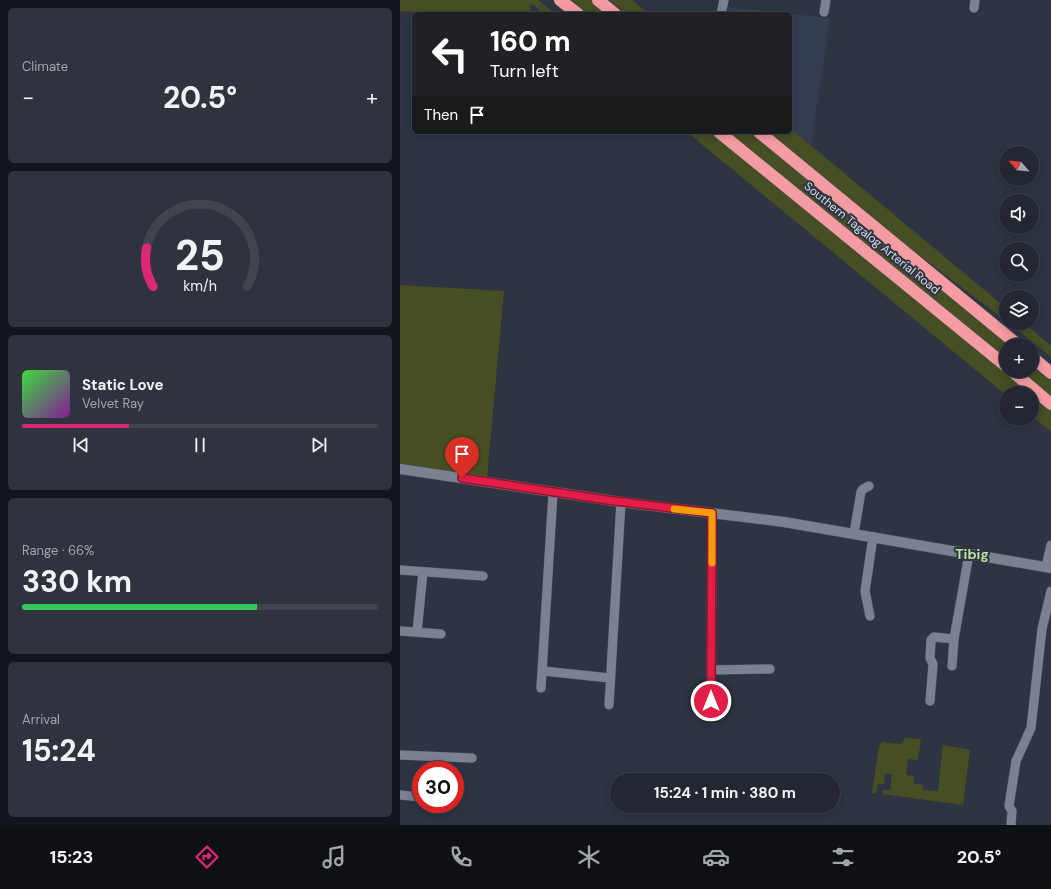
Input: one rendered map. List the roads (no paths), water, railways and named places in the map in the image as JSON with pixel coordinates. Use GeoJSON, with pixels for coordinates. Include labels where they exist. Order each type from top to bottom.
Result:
{"type":"FeatureCollection","features":[{"type":"Feature","properties":{"kind":"highway"},"geometry":{"type":"LineString","coordinates":[[560,0],[575,12]]}},
{"type":"Feature","properties":{"kind":"highway"},"geometry":{"type":"LineString","coordinates":[[598,0],[613,12]]}},
{"type":"Feature","properties":{"kind":"highway","name":"Southern Tagalog Arterial Road"},"geometry":{"type":"LineString","coordinates":[[721,134],[999,360]]}},
{"type":"Feature","properties":{"kind":"highway","name":"Southern Tagalog Arterial Road"},"geometry":{"type":"LineString","coordinates":[[761,134],[1009,338]]}},
{"type":"Feature","properties":{"kind":"highway"},"geometry":{"type":"LineString","coordinates":[[964,301],[1016,338]]}},
{"type":"Feature","properties":{"kind":"highway"},"geometry":{"type":"LineString","coordinates":[[1039,356],[1051,365]]}},
{"type":"Feature","properties":{"kind":"highway"},"geometry":{"type":"LineString","coordinates":[[1039,362],[1051,373]]}},
{"type":"Feature","properties":{"kind":"highway"},"geometry":{"type":"LineString","coordinates":[[1020,378],[1051,404]]}},
{"type":"Feature","properties":{"kind":"street"},"geometry":{"type":"LineString","coordinates":[[721,12],[724,0]]}},
{"type":"Feature","properties":{"kind":"street"},"geometry":{"type":"LineString","coordinates":[[824,12],[826,0]]}},
{"type":"Feature","properties":{"kind":"street"},"geometry":{"type":"LineString","coordinates":[[400,469],[553,493],[784,522],[1049,568],[1051,545]]}},
{"type":"Feature","properties":{"kind":"street"},"geometry":{"type":"LineString","coordinates":[[854,533],[860,492],[863,488],[869,486]]}},
{"type":"Feature","properties":{"kind":"street"},"geometry":{"type":"LineString","coordinates":[[541,688],[553,493]]}},
{"type":"Feature","properties":{"kind":"street"},"geometry":{"type":"LineString","coordinates":[[609,704],[621,502]]}},
{"type":"Feature","properties":{"kind":"street"},"geometry":{"type":"LineString","coordinates":[[711,712],[712,513]]}},
{"type":"Feature","properties":{"kind":"street"},"geometry":{"type":"LineString","coordinates":[[870,616],[865,591],[873,537]]}},
{"type":"Feature","properties":{"kind":"street"},"geometry":{"type":"LineString","coordinates":[[952,666],[954,639],[969,554]]}},
{"type":"Feature","properties":{"kind":"street"},"geometry":{"type":"LineString","coordinates":[[400,570],[483,576]]}},
{"type":"Feature","properties":{"kind":"street"},"geometry":{"type":"LineString","coordinates":[[417,632],[423,572]]}},
{"type":"Feature","properties":{"kind":"street"},"geometry":{"type":"LineString","coordinates":[[1011,825],[1012,810],[1009,806],[1015,766],[1031,728],[1042,629],[1051,591]]}},
{"type":"Feature","properties":{"kind":"street"},"geometry":{"type":"LineString","coordinates":[[400,631],[441,634]]}},
{"type":"Feature","properties":{"kind":"street"},"geometry":{"type":"LineString","coordinates":[[930,701],[933,664],[930,658],[932,638],[954,639]]}},
{"type":"Feature","properties":{"kind":"street"},"geometry":{"type":"LineString","coordinates":[[711,670],[770,669]]}},
{"type":"Feature","properties":{"kind":"street"},"geometry":{"type":"LineString","coordinates":[[543,671],[610,678]]}},
{"type":"Feature","properties":{"kind":"street"},"geometry":{"type":"LineString","coordinates":[[400,755],[472,758]]}},
{"type":"Feature","properties":{"kind":"street"},"geometry":{"type":"LineString","coordinates":[[400,795],[412,796]]}},
{"type":"Feature","properties":{"kind":"district","name":"Tibig"},"geometry":{"type":"Point","coordinates":[972,554]}}]}
